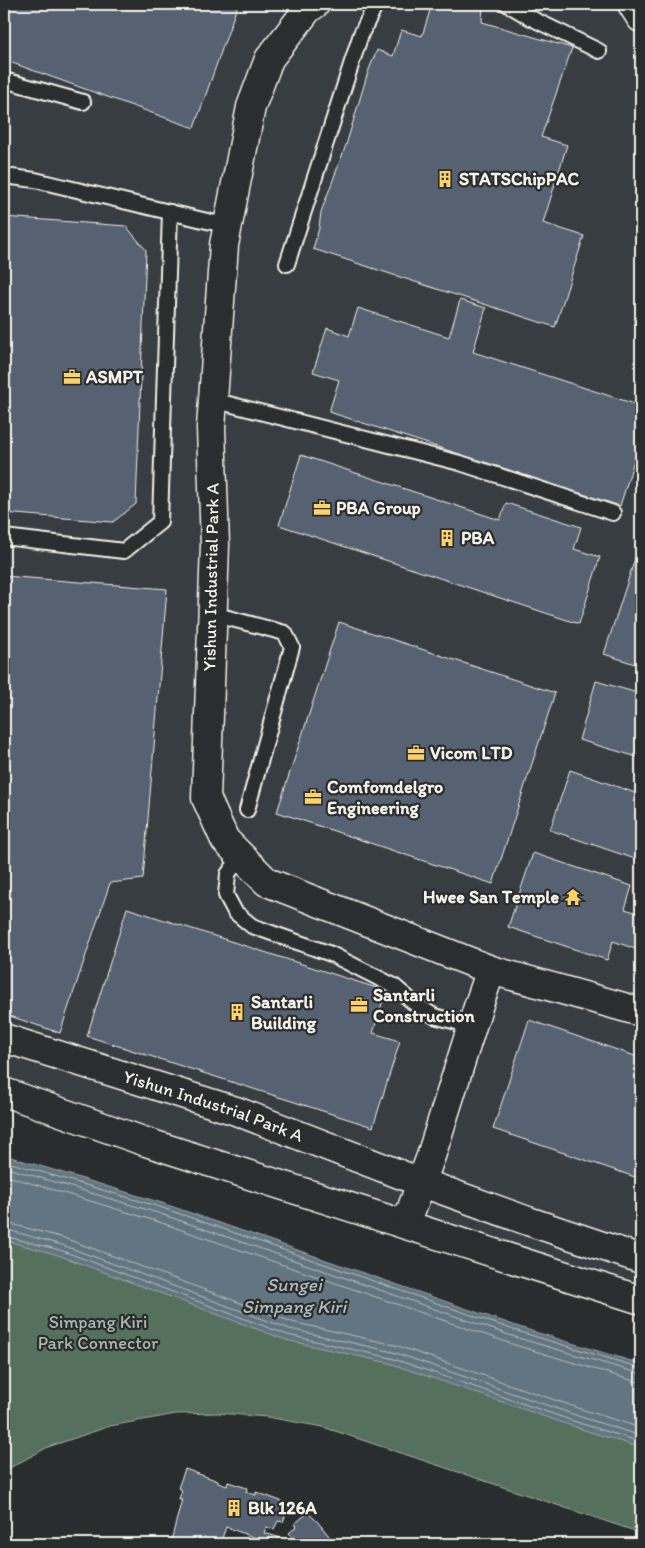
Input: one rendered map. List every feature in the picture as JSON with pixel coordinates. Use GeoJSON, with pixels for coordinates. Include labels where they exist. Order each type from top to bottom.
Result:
{"type":"FeatureCollection","features":[{"type":"Feature","properties":{"kind":"street","name":"Yishun Industrial Park A"},"geometry":{"type":"LineString","coordinates":[[315,4],[308,9],[269,59],[250,107],[224,245],[210,428],[216,545],[206,798],[225,840],[267,882],[491,970],[641,1012]]}},
{"type":"Feature","properties":{"kind":"street"},"geometry":{"type":"LineString","coordinates":[[632,4],[641,18]]}},
{"type":"Feature","properties":{"kind":"street"},"geometry":{"type":"LineString","coordinates":[[406,1224],[431,1156],[491,970]]}},
{"type":"Feature","properties":{"kind":"street","name":"Yishun Industrial Park A"},"geometry":{"type":"LineString","coordinates":[[4,1038],[236,1111],[420,1182],[641,1260]]}},
{"type":"Feature","properties":{"kind":"street"},"geometry":{"type":"LineString","coordinates":[[4,1092],[146,1142],[641,1300]]}},
{"type":"Feature","properties":{"kind":"lane"},"geometry":{"type":"LineString","coordinates":[[287,264],[361,34],[376,4]]}},
{"type":"Feature","properties":{"kind":"lane"},"geometry":{"type":"LineString","coordinates":[[507,4],[531,18],[599,51]]}},
{"type":"Feature","properties":{"kind":"lane"},"geometry":{"type":"LineString","coordinates":[[4,80],[83,102]]}},
{"type":"Feature","properties":{"kind":"lane"},"geometry":{"type":"LineString","coordinates":[[4,176],[35,180],[228,226]]}},
{"type":"Feature","properties":{"kind":"lane"},"geometry":{"type":"LineString","coordinates":[[4,537],[124,551],[160,522],[170,212]]}},
{"type":"Feature","properties":{"kind":"lane"},"geometry":{"type":"LineString","coordinates":[[213,400],[460,463],[613,513]]}},
{"type":"Feature","properties":{"kind":"lane"},"geometry":{"type":"LineString","coordinates":[[213,614],[285,633],[292,647],[246,810]]}},
{"type":"Feature","properties":{"kind":"lane"},"geometry":{"type":"LineString","coordinates":[[241,856],[228,874],[226,895],[235,912],[252,926],[331,954],[394,986],[414,1003],[434,1016],[472,1026]]}},
{"type":"Feature","properties":{"kind":"shaded area"},"geometry":{"type":"Polygon","coordinates":[[[4,4],[641,4],[641,1316],[4,1107],[4,4]]]}},
{"type":"Feature","properties":{"kind":"green space","name":"Simpang Kiri Park Connector"},"geometry":{"type":"Polygon","coordinates":[[[4,1201],[641,1414],[641,1533],[323,1427],[267,1417],[218,1413],[176,1414],[110,1426],[48,1447],[4,1471],[4,1201]]]}},
{"type":"Feature","properties":{"kind":"water","name":"Sungei Simpang Kiri"},"geometry":{"type":"Polygon","coordinates":[[[4,1155],[162,1203],[522,1328],[641,1364],[641,1448],[389,1363],[286,1340],[58,1255],[4,1240],[4,1155]]]}},
{"type":"Feature","properties":{"kind":"building"},"geometry":{"type":"Polygon","coordinates":[[[4,4],[238,4],[194,128],[4,60],[4,4]]]}},
{"type":"Feature","properties":{"kind":"building","name":"STATSChipPAC"},"geometry":{"type":"Polygon","coordinates":[[[432,4],[483,4],[482,22],[572,48],[541,137],[567,145],[543,223],[584,236],[555,327],[313,249],[321,212],[346,145],[368,72],[377,50],[393,56],[401,30],[422,36],[432,4]]]}},
{"type":"Feature","properties":{"kind":"building","name":"ASMPT"},"geometry":{"type":"Polygon","coordinates":[[[4,217],[126,226],[146,250],[136,504],[113,522],[4,513],[4,217]]]}},
{"type":"Feature","properties":{"kind":"building"},"geometry":{"type":"Polygon","coordinates":[[[460,300],[486,308],[473,352],[641,406],[641,438],[620,506],[329,412],[339,380],[313,372],[327,328],[349,336],[358,308],[449,337],[460,300]]]}},
{"type":"Feature","properties":{"kind":"building","name":"PBA"},"geometry":{"type":"Polygon","coordinates":[[[301,455],[500,520],[506,503],[581,527],[574,549],[600,557],[579,624],[279,525],[301,455]]]}},
{"type":"Feature","properties":{"kind":"building"},"geometry":{"type":"Polygon","coordinates":[[[641,540],[641,666],[604,654],[641,540]]]}},
{"type":"Feature","properties":{"kind":"building"},"geometry":{"type":"Polygon","coordinates":[[[4,576],[167,589],[143,879],[110,883],[60,1033],[4,1014],[4,576]]]}},
{"type":"Feature","properties":{"kind":"building","name":"Vicom LTD"},"geometry":{"type":"Polygon","coordinates":[[[339,622],[555,693],[493,884],[277,812],[339,622]]]}},
{"type":"Feature","properties":{"kind":"building"},"geometry":{"type":"Polygon","coordinates":[[[596,681],[641,694],[641,758],[579,740],[596,681]]]}},
{"type":"Feature","properties":{"kind":"building"},"geometry":{"type":"Polygon","coordinates":[[[570,770],[641,795],[641,861],[550,830],[570,770]]]}},
{"type":"Feature","properties":{"kind":"building","name":"Hwee San Temple"},"geometry":{"type":"Polygon","coordinates":[[[533,853],[632,886],[625,909],[641,914],[641,941],[638,950],[613,941],[607,960],[508,927],[533,853]]]}},
{"type":"Feature","properties":{"kind":"building","name":"Santarli Building"},"geometry":{"type":"Polygon","coordinates":[[[127,908],[386,991],[373,1033],[400,1041],[373,1127],[87,1036],[127,908]]]}},
{"type":"Feature","properties":{"kind":"building"},"geometry":{"type":"Polygon","coordinates":[[[529,1020],[641,1058],[641,1179],[493,1129],[529,1020]]]}},
{"type":"Feature","properties":{"kind":"building","name":"Blk 126A"},"geometry":{"type":"Polygon","coordinates":[[[185,1469],[218,1481],[218,1483],[227,1486],[228,1482],[247,1488],[246,1492],[256,1495],[256,1492],[289,1504],[283,1522],[278,1521],[274,1529],[266,1527],[264,1533],[288,1540],[291,1544],[272,1544],[226,1527],[220,1544],[171,1544],[182,1499],[179,1499],[182,1490],[178,1488],[185,1469]]]}},
{"type":"Feature","properties":{"kind":"building"},"geometry":{"type":"Polygon","coordinates":[[[308,1513],[333,1541],[334,1539],[339,1544],[291,1544],[295,1540],[289,1533],[297,1526],[294,1524],[308,1513]]]}},
{"type":"Feature","properties":{"kind":"place","name":"STATSChipPAC"},"geometry":{"type":"Point","coordinates":[445,179]}},
{"type":"Feature","properties":{"kind":"place","name":"ASMPT"},"geometry":{"type":"Point","coordinates":[72,377]}},
{"type":"Feature","properties":{"kind":"place","name":"PBA Group"},"geometry":{"type":"Point","coordinates":[322,508]}},
{"type":"Feature","properties":{"kind":"place","name":"PBA"},"geometry":{"type":"Point","coordinates":[447,538]}},
{"type":"Feature","properties":{"kind":"place","name":"Vicom LTD"},"geometry":{"type":"Point","coordinates":[416,753]}},
{"type":"Feature","properties":{"kind":"place","name":"Comfomdelgro Engineering"},"geometry":{"type":"Point","coordinates":[313,797]}},
{"type":"Feature","properties":{"kind":"place","name":"Hwee San Temple"},"geometry":{"type":"Point","coordinates":[573,897]}},
{"type":"Feature","properties":{"kind":"place","name":"Santarli Construction"},"geometry":{"type":"Point","coordinates":[359,1005]}},
{"type":"Feature","properties":{"kind":"place","name":"Santarli Building"},"geometry":{"type":"Point","coordinates":[237,1012]}},
{"type":"Feature","properties":{"kind":"place","name":"Blk 126A"},"geometry":{"type":"Point","coordinates":[234,1508]}}]}
